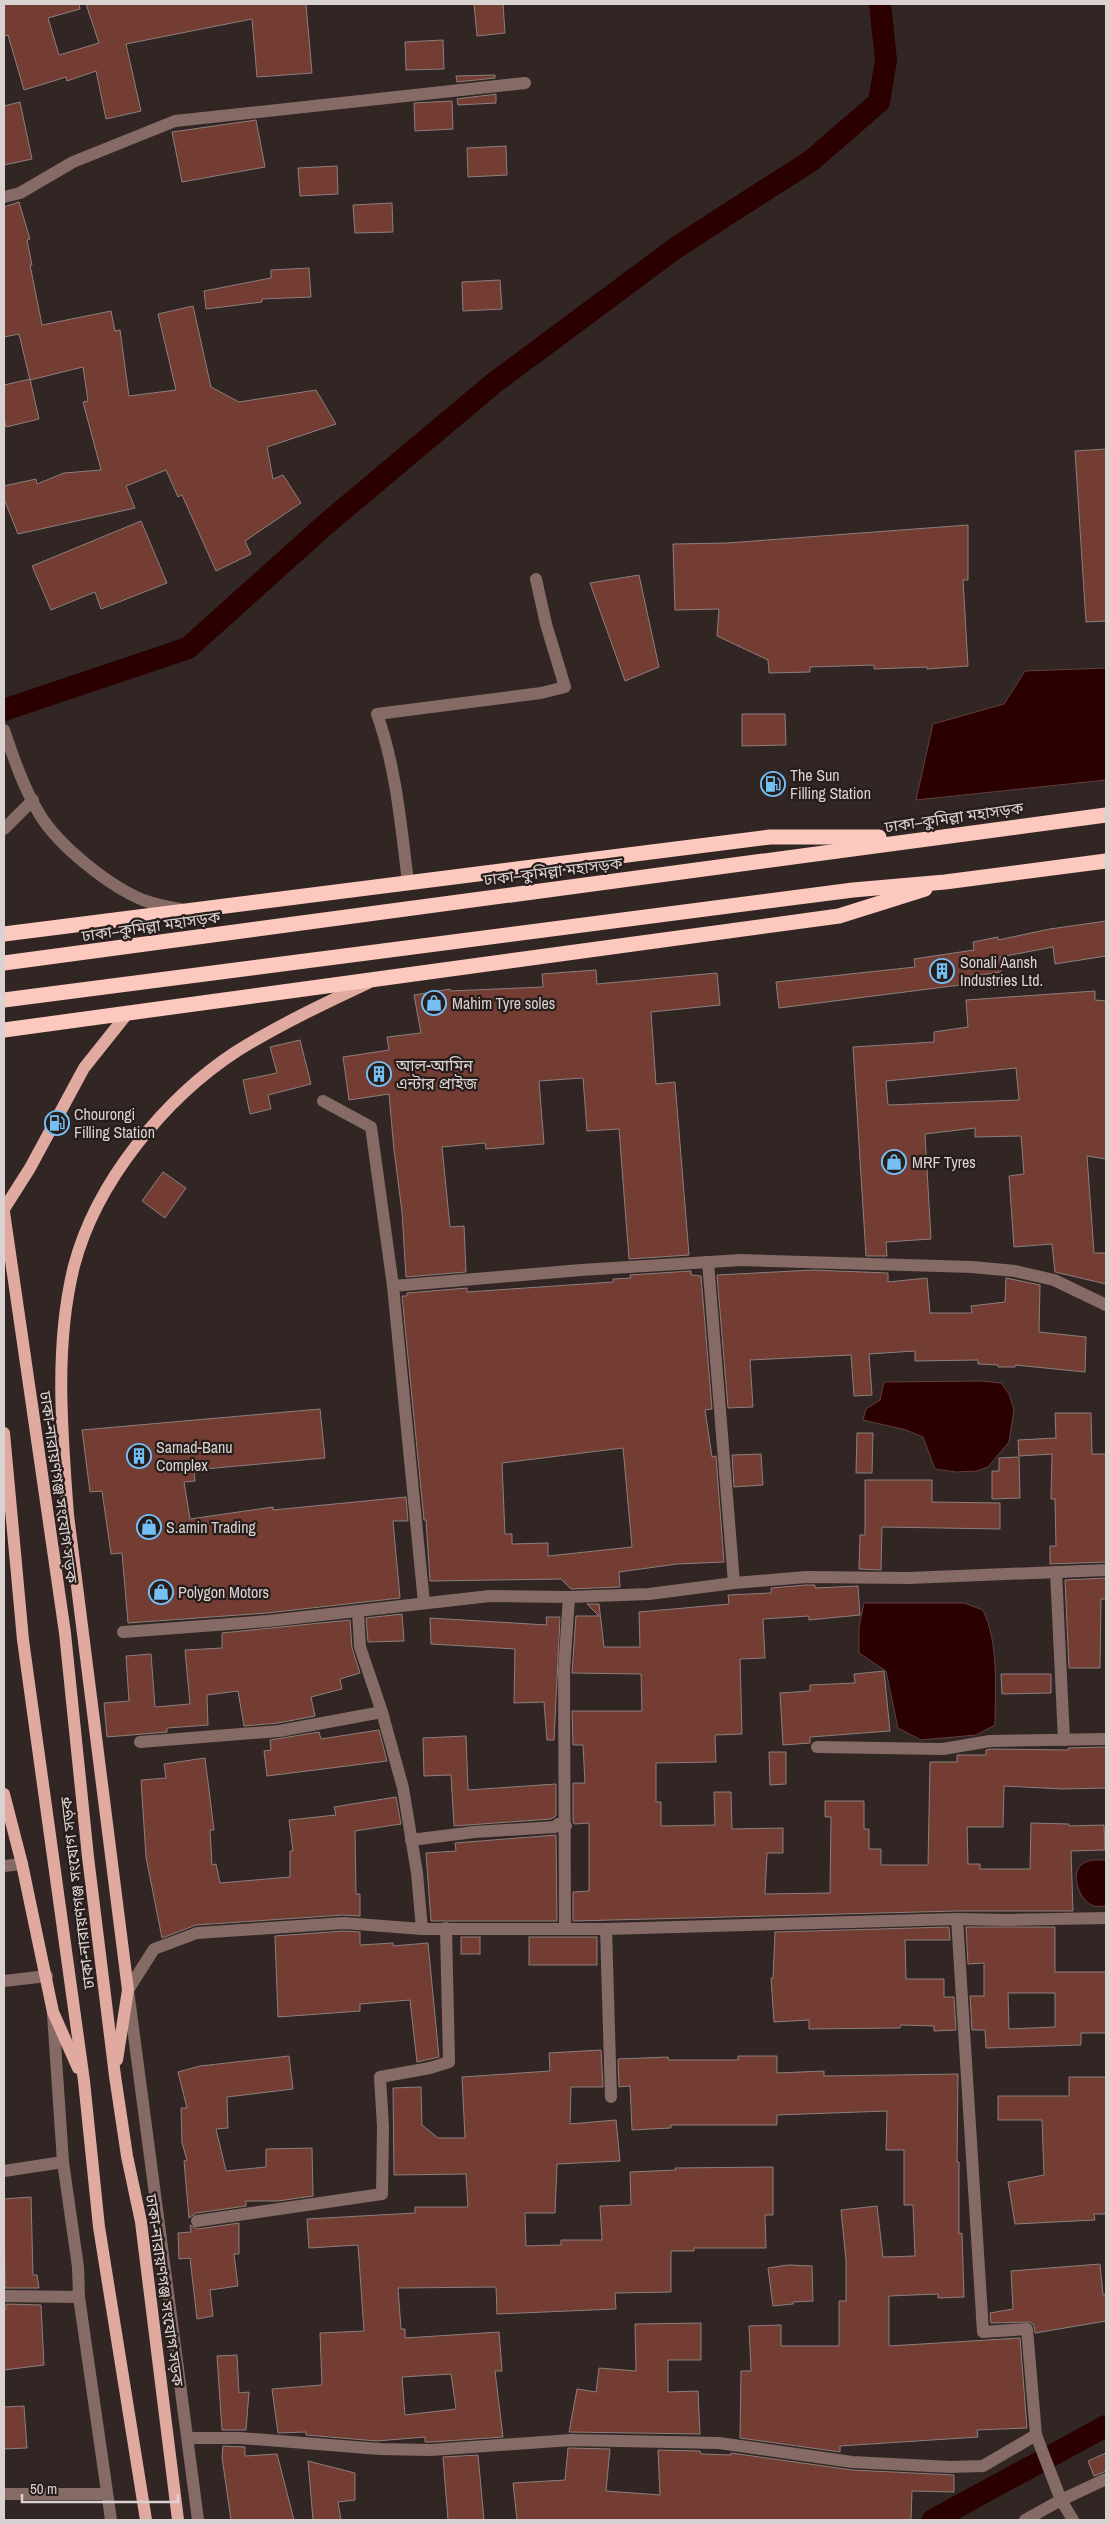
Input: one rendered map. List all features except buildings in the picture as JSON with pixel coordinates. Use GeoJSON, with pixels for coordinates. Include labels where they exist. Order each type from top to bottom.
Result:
{"type":"FeatureCollection","features":[{"type":"Feature","properties":{"kind":"highway","name":"ঢাকা–কুমিল্লা মহাসড়ক"},"geometry":{"type":"LineString","coordinates":[[4,963],[1106,815]]}},
{"type":"Feature","properties":{"kind":"highway"},"geometry":{"type":"LineString","coordinates":[[4,934],[770,837],[928,838]]}},
{"type":"Feature","properties":{"kind":"highway"},"geometry":{"type":"LineString","coordinates":[[4,1000],[853,890],[945,882],[1106,861]]}},
{"type":"Feature","properties":{"kind":"highway"},"geometry":{"type":"LineString","coordinates":[[4,1030],[839,916],[896,900],[945,882]]}},
{"type":"Feature","properties":{"kind":"main road"},"geometry":{"type":"LineString","coordinates":[[115,2076],[128,1990],[68,1515],[65,1471],[61,1390],[67,1303],[74,1266],[88,1224],[107,1188],[147,1133],[180,1098],[235,1052],[280,1026],[374,980]]}},
{"type":"Feature","properties":{"kind":"main road"},"geometry":{"type":"LineString","coordinates":[[4,1211],[30,1168],[84,1068],[127,1014]]}},
{"type":"Feature","properties":{"kind":"main road","name":"ঢাকা-নারায়ণগঞ্জ সংযোগ সড়ক"},"geometry":{"type":"LineString","coordinates":[[4,1211],[34,1432],[65,1633],[88,1857],[115,2076],[127,2156],[141,2222],[178,2520]]}},
{"type":"Feature","properties":{"kind":"main road","name":"ঢাকা-নারায়ণগঞ্জ সংযোগ সড়ক"},"geometry":{"type":"LineString","coordinates":[[4,1433],[23,1640],[84,2081],[91,2165],[107,2284],[146,2520]]}},
{"type":"Feature","properties":{"kind":"main road"},"geometry":{"type":"LineString","coordinates":[[4,1794],[22,1864],[47,1976],[53,2012],[84,2081]]}},
{"type":"Feature","properties":{"kind":"street"},"geometry":{"type":"LineString","coordinates":[[4,197],[20,193],[73,162],[175,122],[525,83]]}},
{"type":"Feature","properties":{"kind":"street"},"geometry":{"type":"LineString","coordinates":[[408,882],[400,817],[384,735],[377,714],[541,693],[565,687],[546,624],[536,579]]}},
{"type":"Feature","properties":{"kind":"street"},"geometry":{"type":"LineString","coordinates":[[4,730],[16,766],[40,815],[68,846],[108,879],[142,900],[183,910]]}},
{"type":"Feature","properties":{"kind":"street"},"geometry":{"type":"LineString","coordinates":[[4,830],[33,800]]}},
{"type":"Feature","properties":{"kind":"street"},"geometry":{"type":"LineString","coordinates":[[323,1101],[371,1127],[392,1286],[424,1603]]}},
{"type":"Feature","properties":{"kind":"street"},"geometry":{"type":"LineString","coordinates":[[392,1286],[581,1270],[742,1260],[989,1268],[1054,1280],[1106,1305]]}},
{"type":"Feature","properties":{"kind":"street"},"geometry":{"type":"LineString","coordinates":[[708,1262],[734,1582]]}},
{"type":"Feature","properties":{"kind":"street"},"geometry":{"type":"LineString","coordinates":[[123,1632],[358,1612],[490,1596],[569,1597],[649,1594],[734,1582],[806,1577],[909,1578],[1106,1570]]}},
{"type":"Feature","properties":{"kind":"street"},"geometry":{"type":"LineString","coordinates":[[1056,1572],[1064,1740]]}},
{"type":"Feature","properties":{"kind":"street"},"geometry":{"type":"LineString","coordinates":[[565,1929],[564,1671],[569,1597]]}},
{"type":"Feature","properties":{"kind":"street"},"geometry":{"type":"LineString","coordinates":[[358,1612],[360,1647],[382,1712],[403,1788],[422,1928]]}},
{"type":"Feature","properties":{"kind":"street"},"geometry":{"type":"LineString","coordinates":[[140,1742],[279,1732],[382,1712]]}},
{"type":"Feature","properties":{"kind":"street"},"geometry":{"type":"LineString","coordinates":[[817,1747],[943,1749],[990,1741],[1106,1739]]}},
{"type":"Feature","properties":{"kind":"street"},"geometry":{"type":"LineString","coordinates":[[411,1840],[474,1832],[555,1827],[558,1824],[566,1826]]}},
{"type":"Feature","properties":{"kind":"street"},"geometry":{"type":"LineString","coordinates":[[4,1866],[22,1864]]}},
{"type":"Feature","properties":{"kind":"street"},"geometry":{"type":"LineString","coordinates":[[957,1918],[983,2332],[1027,2329],[1036,2436],[1061,2500],[1073,2520]]}},
{"type":"Feature","properties":{"kind":"street"},"geometry":{"type":"LineString","coordinates":[[198,2520],[128,1990],[154,1949],[197,1933],[344,1923],[422,1928],[606,1929],[957,1918],[1008,1920],[1106,1918]]}},
{"type":"Feature","properties":{"kind":"street"},"geometry":{"type":"LineString","coordinates":[[197,2220],[382,2194],[383,2127],[380,2077],[430,2068],[449,2062],[446,1928]]}},
{"type":"Feature","properties":{"kind":"street"},"geometry":{"type":"LineString","coordinates":[[606,1929],[611,2096]]}},
{"type":"Feature","properties":{"kind":"street"},"geometry":{"type":"LineString","coordinates":[[4,1982],[47,1976]]}},
{"type":"Feature","properties":{"kind":"street"},"geometry":{"type":"LineString","coordinates":[[53,2012],[63,2162],[78,2267],[79,2297],[111,2520]]}},
{"type":"Feature","properties":{"kind":"street"},"geometry":{"type":"LineString","coordinates":[[4,2171],[63,2162]]}},
{"type":"Feature","properties":{"kind":"street"},"geometry":{"type":"LineString","coordinates":[[4,2296],[79,2297]]}},
{"type":"Feature","properties":{"kind":"street"},"geometry":{"type":"LineString","coordinates":[[188,2438],[240,2438],[431,2450],[570,2440],[718,2443],[852,2462],[950,2467],[983,2466],[1036,2436]]}},
{"type":"Feature","properties":{"kind":"street"},"geometry":{"type":"LineString","coordinates":[[1026,2520],[1061,2500],[1106,2479]]}},
{"type":"Feature","properties":{"kind":"street"},"geometry":{"type":"LineString","coordinates":[[4,2494],[107,2494]]}},
{"type":"Feature","properties":{"kind":"shaded area"},"geometry":{"type":"Polygon","coordinates":[[[1106,668],[1106,780],[916,800],[933,724],[1004,704],[1025,671],[1106,668]]]}},
{"type":"Feature","properties":{"kind":"shaded area"},"geometry":{"type":"Polygon","coordinates":[[[981,1381],[1001,1383],[1009,1394],[1014,1410],[1009,1442],[988,1467],[977,1471],[956,1472],[935,1469],[923,1437],[906,1430],[863,1420],[866,1409],[880,1400],[884,1382],[981,1381]]]}},
{"type":"Feature","properties":{"kind":"shaded area"},"geometry":{"type":"Polygon","coordinates":[[[864,1603],[964,1603],[983,1610],[992,1637],[994,1651],[995,1725],[976,1735],[921,1740],[898,1728],[886,1671],[859,1653],[859,1627],[864,1603]]]}},
{"type":"Feature","properties":{"kind":"shaded area"},"geometry":{"type":"Polygon","coordinates":[[[1092,1860],[1106,1860],[1106,1906],[1089,1904],[1078,1888],[1076,1875],[1078,1869],[1082,1864],[1092,1860]]]}},
{"type":"Feature","properties":{"kind":"waterway"},"geometry":{"type":"LineString","coordinates":[[4,710],[188,648],[326,524],[494,383],[677,247],[812,160],[879,102],[886,60],[880,4]]}},
{"type":"Feature","properties":{"kind":"waterway"},"geometry":{"type":"LineString","coordinates":[[933,2520],[1106,2426]]}},
{"type":"Feature","properties":{"kind":"place","name":"The Sun Filling Station"},"geometry":{"type":"Point","coordinates":[773,784]}},
{"type":"Feature","properties":{"kind":"place","name":"Sonali Aansh Industries Ltd."},"geometry":{"type":"Point","coordinates":[942,971]}},
{"type":"Feature","properties":{"kind":"place","name":"Mahim Tyre soles"},"geometry":{"type":"Point","coordinates":[434,1003]}},
{"type":"Feature","properties":{"kind":"place","name":"আল-আমিন এন্টার প্রাইজ"},"geometry":{"type":"Point","coordinates":[379,1074]}},
{"type":"Feature","properties":{"kind":"place","name":"Chourongi Filling Station"},"geometry":{"type":"Point","coordinates":[57,1123]}},
{"type":"Feature","properties":{"kind":"place","name":"MRF Tyres"},"geometry":{"type":"Point","coordinates":[894,1162]}},
{"type":"Feature","properties":{"kind":"place","name":"Samad-Banu Complex"},"geometry":{"type":"Point","coordinates":[139,1456]}},
{"type":"Feature","properties":{"kind":"place","name":"S.amin Trading"},"geometry":{"type":"Point","coordinates":[149,1527]}},
{"type":"Feature","properties":{"kind":"place","name":"Polygon Motors"},"geometry":{"type":"Point","coordinates":[161,1592]}}]}
